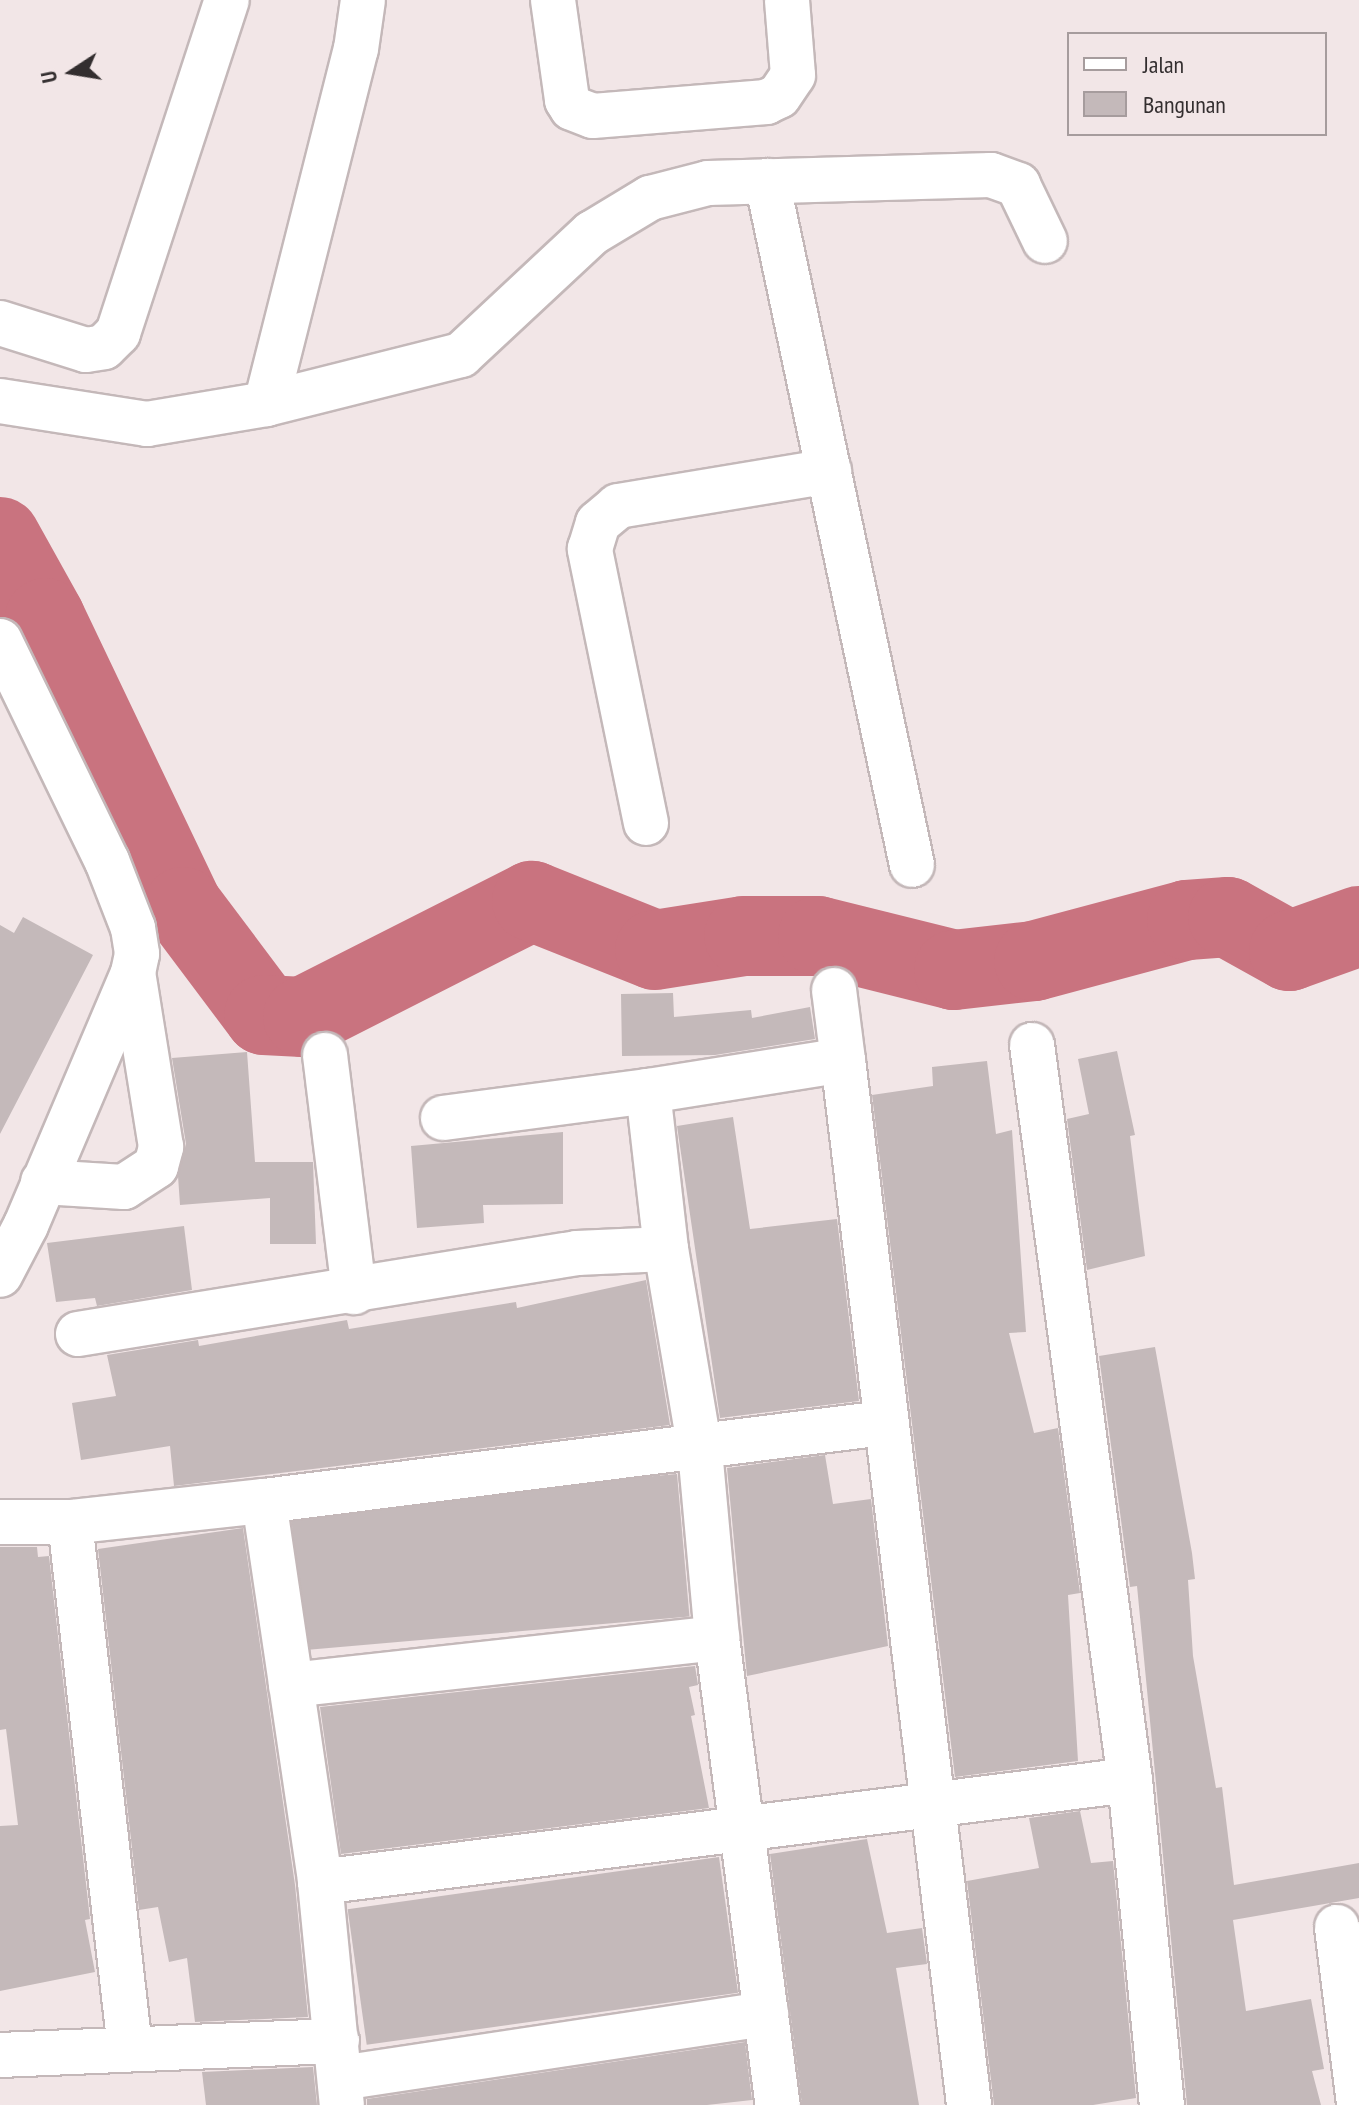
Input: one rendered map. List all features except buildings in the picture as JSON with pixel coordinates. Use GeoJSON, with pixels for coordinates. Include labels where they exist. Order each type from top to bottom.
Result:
{"type":"FeatureCollection","features":[{"type":"Feature","properties":{"kind":"street"},"geometry":{"type":"LineString","coordinates":[[0,323],[86,350],[104,347],[118,333],[227,0]]}},
{"type":"Feature","properties":{"kind":"street"},"geometry":{"type":"LineString","coordinates":[[266,404],[356,49],[363,0]]}},
{"type":"Feature","properties":{"kind":"street"},"geometry":{"type":"LineString","coordinates":[[553,0],[567,100],[572,108],[593,116],[766,102],[779,96],[793,75],[787,0]]}},
{"type":"Feature","properties":{"kind":"street"},"geometry":{"type":"LineString","coordinates":[[0,401],[147,424],[266,404],[461,355],[592,233],[650,198],[708,183],[991,175],[1018,185],[1045,241]]}},
{"type":"Feature","properties":{"kind":"street"},"geometry":{"type":"LineString","coordinates":[[767,181],[912,865]]}},
{"type":"Feature","properties":{"kind":"street"},"geometry":{"type":"LineString","coordinates":[[646,823],[590,549],[598,523],[618,506],[829,471]]}},
{"type":"Feature","properties":{"kind":"street"},"geometry":{"type":"LineString","coordinates":[[2,654],[118,888],[133,928],[133,973],[161,1147],[156,1166],[124,1187],[43,1182]]}},
{"type":"Feature","properties":{"kind":"street"},"geometry":{"type":"LineString","coordinates":[[0,1275],[133,973]]}},
{"type":"Feature","properties":{"kind":"street"},"geometry":{"type":"LineString","coordinates":[[834,990],[883,1423],[969,2105]]}},
{"type":"Feature","properties":{"kind":"street"},"geometry":{"type":"LineString","coordinates":[[1032,1045],[1130,1780],[1162,2105]]}},
{"type":"Feature","properties":{"kind":"street"},"geometry":{"type":"LineString","coordinates":[[325,1055],[354,1292]]}},
{"type":"Feature","properties":{"kind":"street"},"geometry":{"type":"LineString","coordinates":[[443,1118],[648,1091],[843,1060]]}},
{"type":"Feature","properties":{"kind":"street"},"geometry":{"type":"LineString","coordinates":[[648,1091],[666,1249],[700,1450],[717,1638],[778,2105]]}},
{"type":"Feature","properties":{"kind":"street"},"geometry":{"type":"LineString","coordinates":[[78,1334],[354,1292],[577,1253],[666,1249]]}},
{"type":"Feature","properties":{"kind":"street"},"geometry":{"type":"LineString","coordinates":[[0,1522],[70,1522],[264,1501],[700,1450],[883,1423]]}},
{"type":"Feature","properties":{"kind":"street"},"geometry":{"type":"LineString","coordinates":[[264,1501],[320,1882],[340,2074]]}},
{"type":"Feature","properties":{"kind":"street"},"geometry":{"type":"LineString","coordinates":[[70,1522],[130,2049]]}},
{"type":"Feature","properties":{"kind":"street"},"geometry":{"type":"LineString","coordinates":[[291,1685],[717,1638]]}},
{"type":"Feature","properties":{"kind":"street"},"geometry":{"type":"LineString","coordinates":[[320,1882],[741,1826],[1130,1780]]}},
{"type":"Feature","properties":{"kind":"street"},"geometry":{"type":"LineString","coordinates":[[1337,1927],[1359,2103]]}},
{"type":"Feature","properties":{"kind":"street"},"geometry":{"type":"LineString","coordinates":[[0,2055],[130,2049],[340,2074],[766,2014]]}},
{"type":"Feature","properties":{"kind":"waterway"},"geometry":{"type":"LineString","coordinates":[[0,537],[45,618],[183,907],[264,1015],[303,1017],[532,901],[655,950],[744,936],[818,936],[954,970],[1034,961],[1187,920],[1228,917],[1289,951],[1359,926]]}}]}
